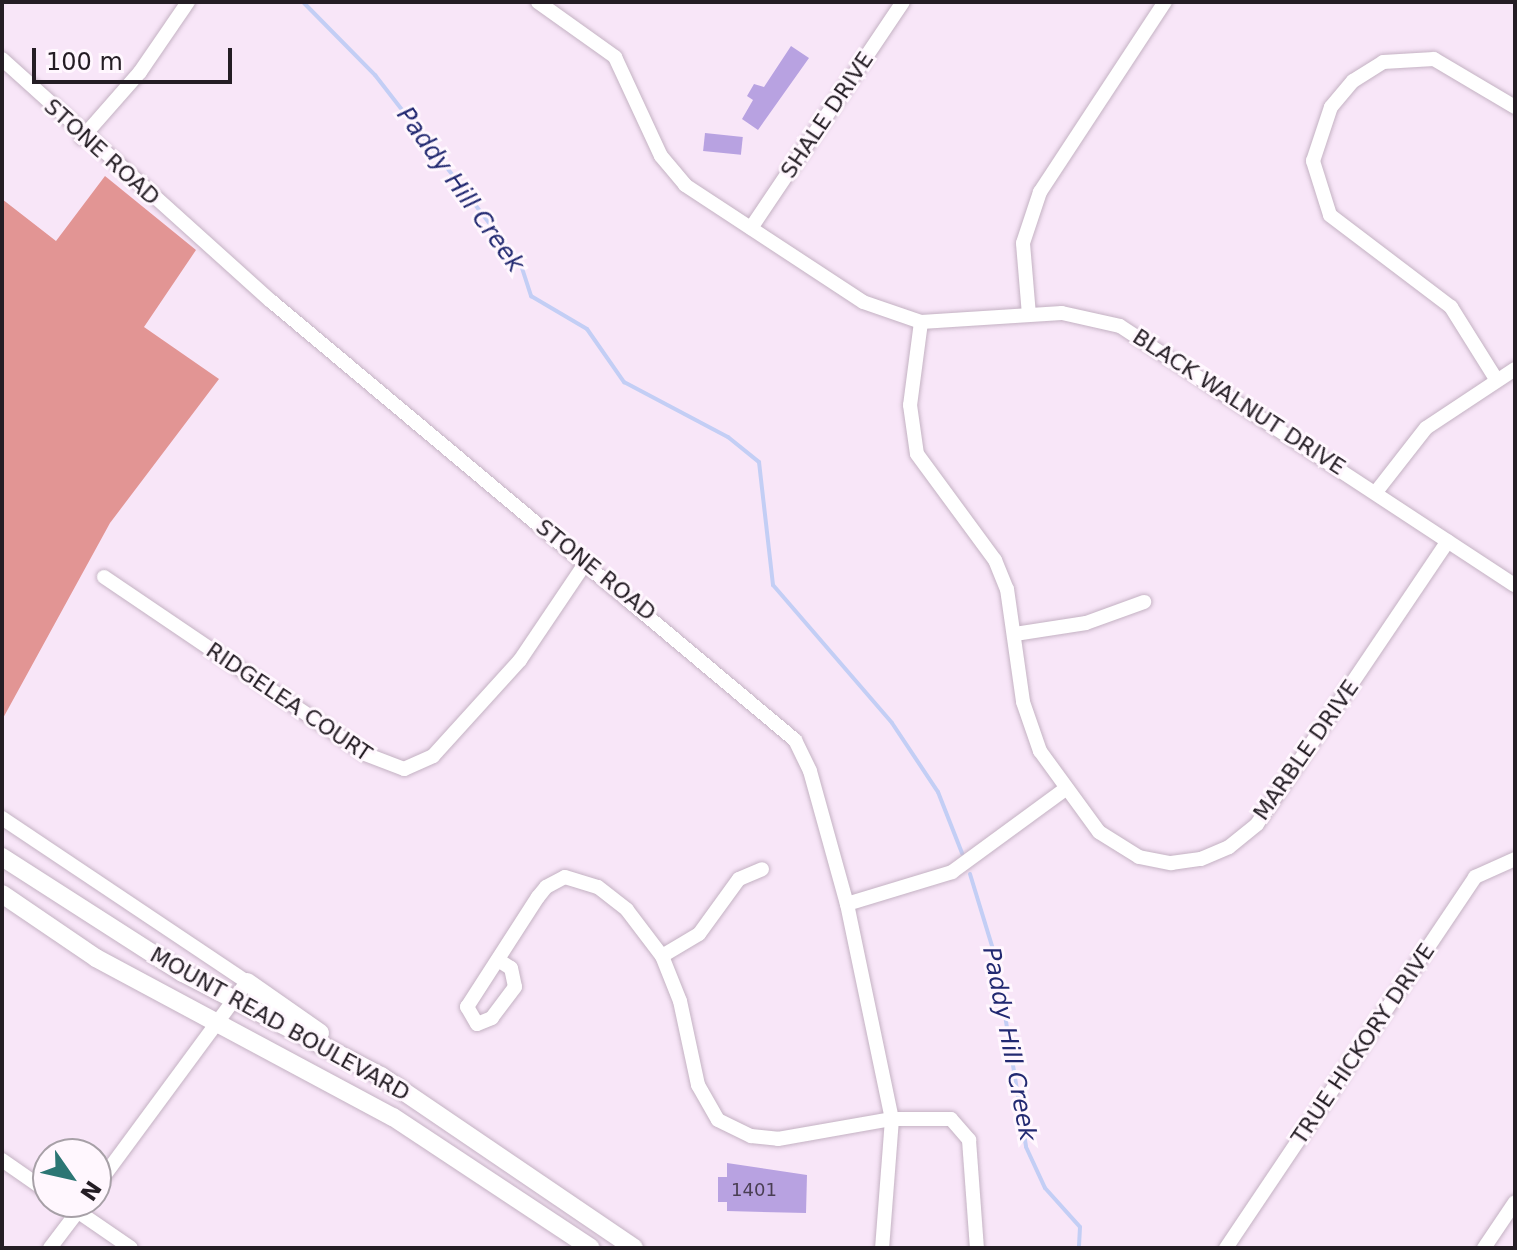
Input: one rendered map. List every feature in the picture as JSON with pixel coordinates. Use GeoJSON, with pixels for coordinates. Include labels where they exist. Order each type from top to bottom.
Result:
{"type":"FeatureCollection","features":[{"type":"Feature","properties":{"kind":"main road","name":"MOUNT READ BOULEVARD"},"geometry":{"type":"LineString","coordinates":[[2,857],[183,973],[381,1076],[634,1248]]}},
{"type":"Feature","properties":{"kind":"main road","name":"MOUNT READ BOULEVARD"},"geometry":{"type":"LineString","coordinates":[[2,894],[96,958],[393,1117],[591,1248]]}},
{"type":"Feature","properties":{"kind":"main road"},"geometry":{"type":"LineString","coordinates":[[247,982],[381,1076]]}},
{"type":"Feature","properties":{"kind":"street"},"geometry":{"type":"LineString","coordinates":[[82,138],[140,72],[188,2]]}},
{"type":"Feature","properties":{"kind":"street","name":"BLACK WALNUT DRIVE"},"geometry":{"type":"LineString","coordinates":[[538,2],[615,57],[672,172],[863,302],[921,322],[1029,315],[1095,318],[1138,334],[1515,585]]}},
{"type":"Feature","properties":{"kind":"street","name":"SHALE DRIVE"},"geometry":{"type":"LineString","coordinates":[[751,228],[903,2]]}},
{"type":"Feature","properties":{"kind":"street"},"geometry":{"type":"LineString","coordinates":[[1029,315],[1023,243],[1040,192],[1165,2]]}},
{"type":"Feature","properties":{"kind":"street","name":"STONE ROAD"},"geometry":{"type":"LineString","coordinates":[[2,59],[82,138],[786,727],[810,771],[847,904],[892,1119],[882,1248]]}},
{"type":"Feature","properties":{"kind":"street"},"geometry":{"type":"LineString","coordinates":[[1496,379],[1451,307],[1330,215],[1313,161],[1324,120],[1340,94],[1383,62],[1434,59],[1515,107]]}},
{"type":"Feature","properties":{"kind":"street","name":"MARBLE DRIVE"},"geometry":{"type":"LineString","coordinates":[[921,322],[910,405],[917,454],[995,560],[1015,634],[1029,724],[1064,790],[1099,832],[1139,857],[1188,861],[1229,847],[1271,806],[1448,541]]}},
{"type":"Feature","properties":{"kind":"street"},"geometry":{"type":"LineString","coordinates":[[1376,492],[1426,428],[1515,369]]}},
{"type":"Feature","properties":{"kind":"street","name":"RIDGELEA COURT"},"geometry":{"type":"LineString","coordinates":[[104,577],[365,754],[404,769],[433,756],[520,660],[586,562]]}},
{"type":"Feature","properties":{"kind":"street"},"geometry":{"type":"LineString","coordinates":[[1015,634],[1086,623],[1144,602]]}},
{"type":"Feature","properties":{"kind":"street"},"geometry":{"type":"LineString","coordinates":[[847,904],[952,872],[1064,790]]}},
{"type":"Feature","properties":{"kind":"street","name":"MOUNT READ BOULEVARD"},"geometry":{"type":"LineString","coordinates":[[2,818],[247,982]]}},
{"type":"Feature","properties":{"kind":"street","name":"TRUE HICKORY DRIVE"},"geometry":{"type":"LineString","coordinates":[[1226,1248],[1475,877],[1515,859]]}},
{"type":"Feature","properties":{"kind":"street"},"geometry":{"type":"LineString","coordinates":[[662,956],[699,934],[739,879],[762,869]]}},
{"type":"Feature","properties":{"kind":"street"},"geometry":{"type":"LineString","coordinates":[[498,960],[546,887],[565,877],[586,880],[612,897],[662,956],[704,1099],[727,1127],[778,1139],[892,1119],[945,1117],[966,1133],[977,1248]]}},
{"type":"Feature","properties":{"kind":"street"},"geometry":{"type":"LineString","coordinates":[[112,1165],[247,982]]}},
{"type":"Feature","properties":{"kind":"street"},"geometry":{"type":"LineString","coordinates":[[2,1160],[32,1181]]}},
{"type":"Feature","properties":{"kind":"street"},"geometry":{"type":"LineString","coordinates":[[1484,1248],[1515,1202]]}},
{"type":"Feature","properties":{"kind":"street"},"geometry":{"type":"LineString","coordinates":[[50,1248],[73,1218]]}},
{"type":"Feature","properties":{"kind":"street"},"geometry":{"type":"LineString","coordinates":[[94,1218],[131,1248]]}},
{"type":"Feature","properties":{"kind":"shaded area"},"geometry":{"type":"Polygon","coordinates":[[[105,176],[196,250],[144,327],[219,379],[110,523],[2,720],[2,199],[56,241],[105,176]]]}},
{"type":"Feature","properties":{"kind":"building"},"geometry":{"type":"Polygon","coordinates":[[[791,46],[809,58],[758,130],[742,119],[753,100],[747,96],[754,84],[764,87],[791,46]]]}},
{"type":"Feature","properties":{"kind":"building"},"geometry":{"type":"Polygon","coordinates":[[[705,133],[743,137],[741,155],[703,151],[705,133]]]}},
{"type":"Feature","properties":{"kind":"building"},"geometry":{"type":"Polygon","coordinates":[[[727,1163],[807,1175],[806,1213],[727,1211],[727,1202],[718,1202],[718,1177],[727,1177],[727,1163]]]}},
{"type":"Feature","properties":{"kind":"waterway","name":"Paddy Hill Creek"},"geometry":{"type":"LineString","coordinates":[[303,2],[375,75],[521,265],[531,296],[587,329],[624,382],[728,437],[759,462],[773,585],[892,723],[938,792],[962,853]]}},
{"type":"Feature","properties":{"kind":"waterway","name":"Paddy Hill Creek"},"geometry":{"type":"LineString","coordinates":[[970,874],[996,959],[1026,1147],[1045,1188],[1080,1227],[1079,1248]]}}]}
